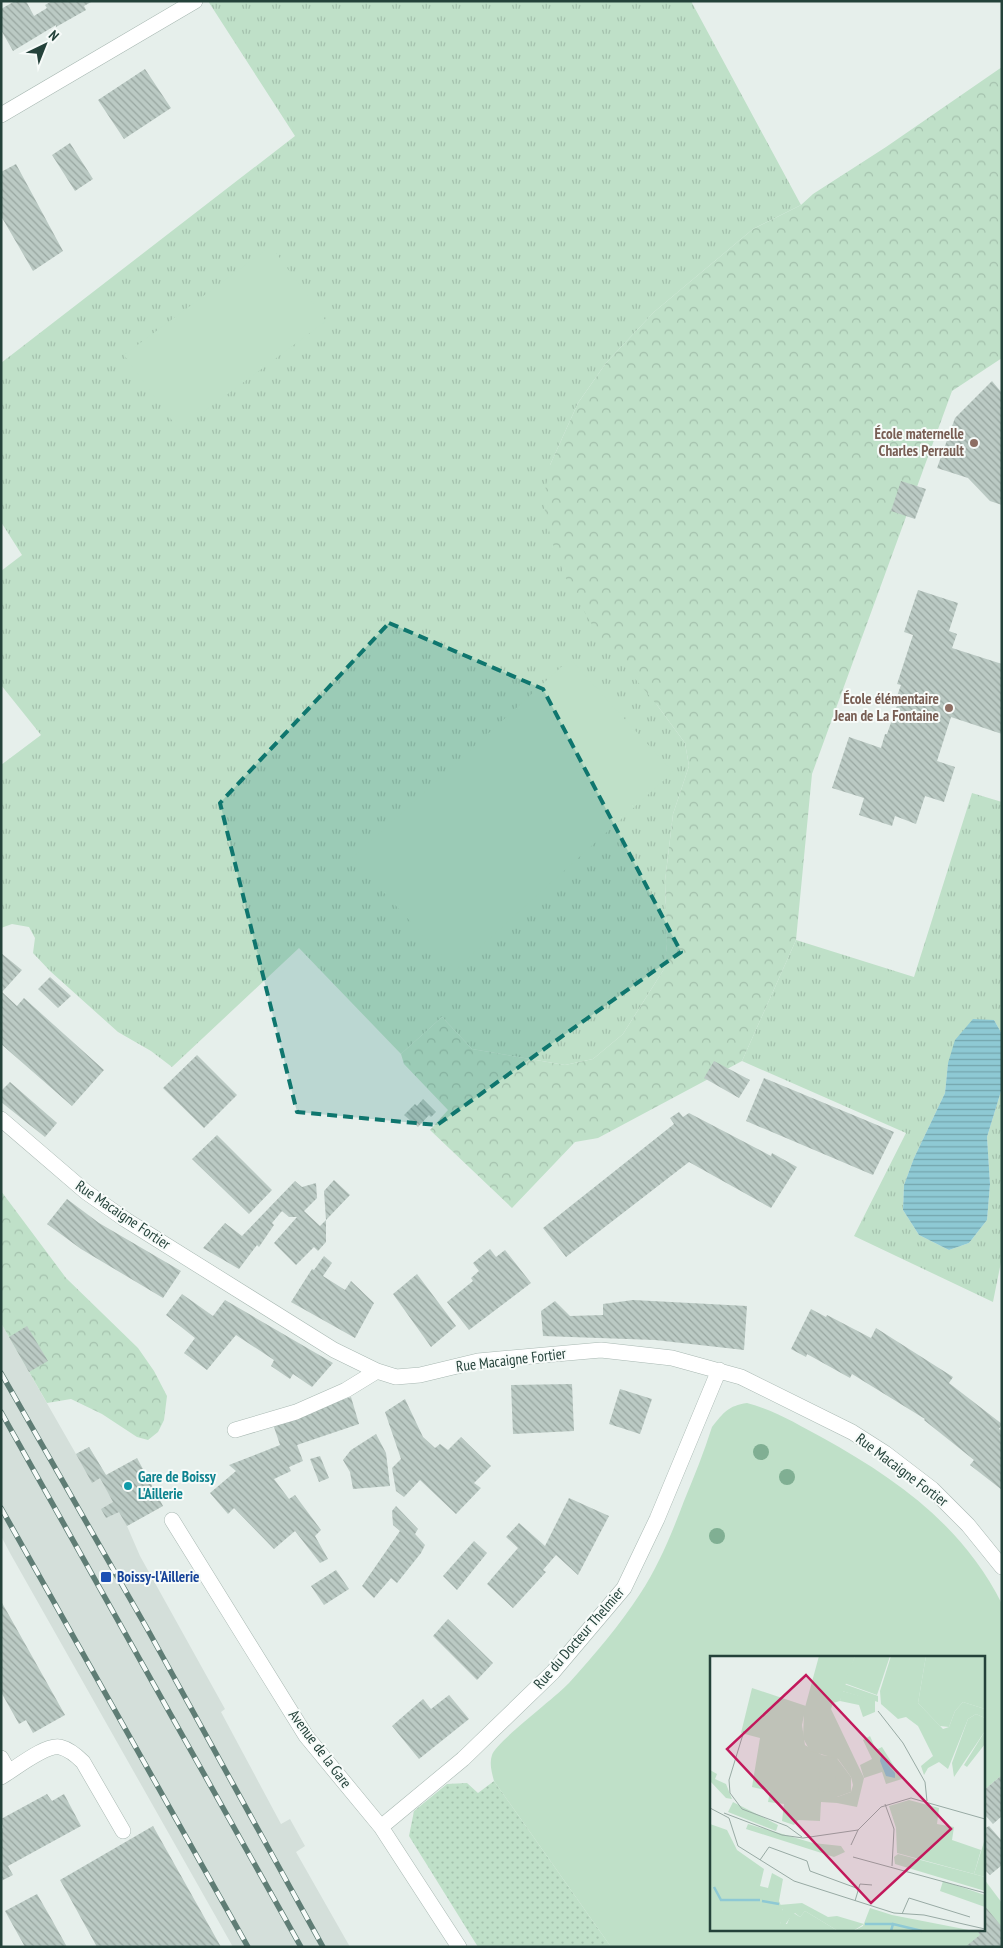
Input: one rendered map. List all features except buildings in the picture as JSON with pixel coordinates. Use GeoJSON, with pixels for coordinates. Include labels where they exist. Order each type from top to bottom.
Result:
{"type":"FeatureCollection","features":[{"type":"Feature","properties":{"kind":"street"},"geometry":{"type":"LineString","coordinates":[[1,115],[195,1]]}},
{"type":"Feature","properties":{"kind":"street","name":"Rue Macaigne Fortier"},"geometry":{"type":"LineString","coordinates":[[1,1119],[86,1192],[126,1220],[334,1350],[378,1371],[396,1377],[420,1375],[478,1361],[600,1350],[672,1358],[719,1370],[741,1377],[814,1412],[852,1432],[885,1454],[932,1489],[968,1524],[1002,1567]]}},
{"type":"Feature","properties":{"kind":"street","name":"Rue du Docteur Thelmier"},"geometry":{"type":"LineString","coordinates":[[381,1827],[463,1759],[554,1672],[624,1588],[657,1519],[719,1370]]}},
{"type":"Feature","properties":{"kind":"street"},"geometry":{"type":"LineString","coordinates":[[235,1430],[296,1412],[346,1390],[378,1371]]}},
{"type":"Feature","properties":{"kind":"street","name":"Avenue de la Gare"},"geometry":{"type":"LineString","coordinates":[[172,1520],[306,1736],[381,1827],[459,1947]]}},
{"type":"Feature","properties":{"kind":"street"},"geometry":{"type":"LineString","coordinates":[[1,1758],[5,1774],[50,1747],[60,1747],[75,1755],[83,1762],[123,1831]]}},
{"type":"Feature","properties":{"kind":"highlighted area"},"geometry":{"type":"Polygon","coordinates":[[[389,623],[543,689],[681,952],[437,1125],[297,1112],[220,803],[389,623]]]}},
{"type":"Feature","properties":{"kind":"shaded area"},"geometry":{"type":"Polygon","coordinates":[[[1,1323],[76,1454],[89,1447],[106,1475],[145,1473],[163,1506],[127,1526],[140,1556],[225,1709],[221,1712],[281,1824],[290,1819],[305,1846],[296,1852],[350,1947],[233,1947],[10,1553],[1,1536],[1,1323]]]}},
{"type":"Feature","properties":{"kind":"green space"},"geometry":{"type":"Polygon","coordinates":[[[208,1],[691,1],[801,205],[753,229],[654,312],[606,363],[578,403],[550,465],[657,705],[685,743],[689,766],[673,814],[665,881],[667,944],[664,969],[623,1034],[593,1059],[565,1065],[472,1049],[442,1017],[401,1054],[299,948],[172,1067],[151,1051],[118,1032],[50,971],[33,953],[35,938],[29,927],[12,924],[1,928],[1,765],[41,735],[1,685],[1,571],[22,555],[1,522],[1,363],[295,136],[208,1]]]}},
{"type":"Feature","properties":{"kind":"green space"},"geometry":{"type":"Polygon","coordinates":[[[1002,67],[1002,358],[952,391],[812,774],[796,940],[742,1061],[598,1138],[575,1142],[512,1208],[430,1130],[448,1110],[404,1064],[401,1054],[442,1017],[472,1049],[565,1065],[593,1059],[623,1034],[664,969],[667,944],[665,881],[673,814],[689,766],[685,743],[657,705],[602,639],[568,584],[551,539],[543,502],[550,465],[578,403],[606,363],[654,312],[753,229],[801,205],[813,194],[886,147],[1002,67]]]}},
{"type":"Feature","properties":{"kind":"green space"},"geometry":{"type":"Polygon","coordinates":[[[271,246],[326,321],[179,430],[124,355],[271,246]]]}},
{"type":"Feature","properties":{"kind":"green space"},"geometry":{"type":"Polygon","coordinates":[[[570,659],[673,772],[455,970],[352,858],[570,659]]]}},
{"type":"Feature","properties":{"kind":"green space"},"geometry":{"type":"Polygon","coordinates":[[[972,793],[1002,802],[1002,1034],[994,1020],[948,1063],[945,1093],[914,1158],[904,1185],[903,1210],[919,1235],[949,1250],[969,1243],[987,1220],[990,1184],[987,1137],[1002,1088],[1002,1257],[993,1302],[854,1236],[906,1133],[742,1061],[796,940],[914,977],[972,793]]]}},
{"type":"Feature","properties":{"kind":"green space"},"geometry":{"type":"Polygon","coordinates":[[[1,1191],[66,1278],[138,1348],[154,1371],[167,1396],[164,1420],[158,1432],[148,1440],[137,1437],[102,1414],[71,1399],[47,1403],[1,1323],[1,1191]]]}},
{"type":"Feature","properties":{"kind":"green space"},"geometry":{"type":"Polygon","coordinates":[[[747,1403],[777,1414],[823,1438],[877,1470],[926,1507],[968,1551],[986,1576],[1002,1604],[1002,1775],[986,1788],[986,1656],[710,1656],[710,1930],[986,1930],[986,1882],[1002,1903],[1002,1947],[611,1947],[494,1781],[491,1762],[492,1755],[496,1749],[514,1730],[569,1683],[597,1651],[640,1594],[670,1537],[712,1427],[727,1410],[747,1403]]]}},
{"type":"Feature","properties":{"kind":"green space"},"geometry":{"type":"Polygon","coordinates":[[[494,1781],[611,1947],[478,1947],[409,1836],[414,1811],[447,1784],[467,1783],[478,1793],[494,1781]]]}},
{"type":"Feature","properties":{"kind":"water"},"geometry":{"type":"Polygon","coordinates":[[[973,1019],[994,1020],[1002,1034],[1002,1088],[987,1137],[990,1184],[987,1220],[969,1243],[949,1250],[919,1235],[903,1210],[904,1185],[914,1158],[945,1093],[948,1063],[955,1040],[973,1019]]]}},
{"type":"Feature","properties":{"kind":"railway"},"geometry":{"type":"LineString","coordinates":[[1,1373],[149,1632],[323,1947]]}},
{"type":"Feature","properties":{"kind":"railway"},"geometry":{"type":"LineString","coordinates":[[1,1412],[301,1947]]}},
{"type":"Feature","properties":{"kind":"railway"},"geometry":{"type":"LineString","coordinates":[[1,1508],[248,1947]]}},
{"type":"Feature","properties":{"kind":"place","name":"École maternelle Charles Perrault"},"geometry":{"type":"Point","coordinates":[974,443]}},
{"type":"Feature","properties":{"kind":"place","name":"École élémentaire Jean de La Fontaine"},"geometry":{"type":"Point","coordinates":[949,708]}},
{"type":"Feature","properties":{"kind":"place","name":"Gare de Boissy L'Aillerie"},"geometry":{"type":"Point","coordinates":[128,1486]}},
{"type":"Feature","properties":{"kind":"place","name":"Boissy-l'Aillerie"},"geometry":{"type":"Point","coordinates":[106,1577]}}]}
